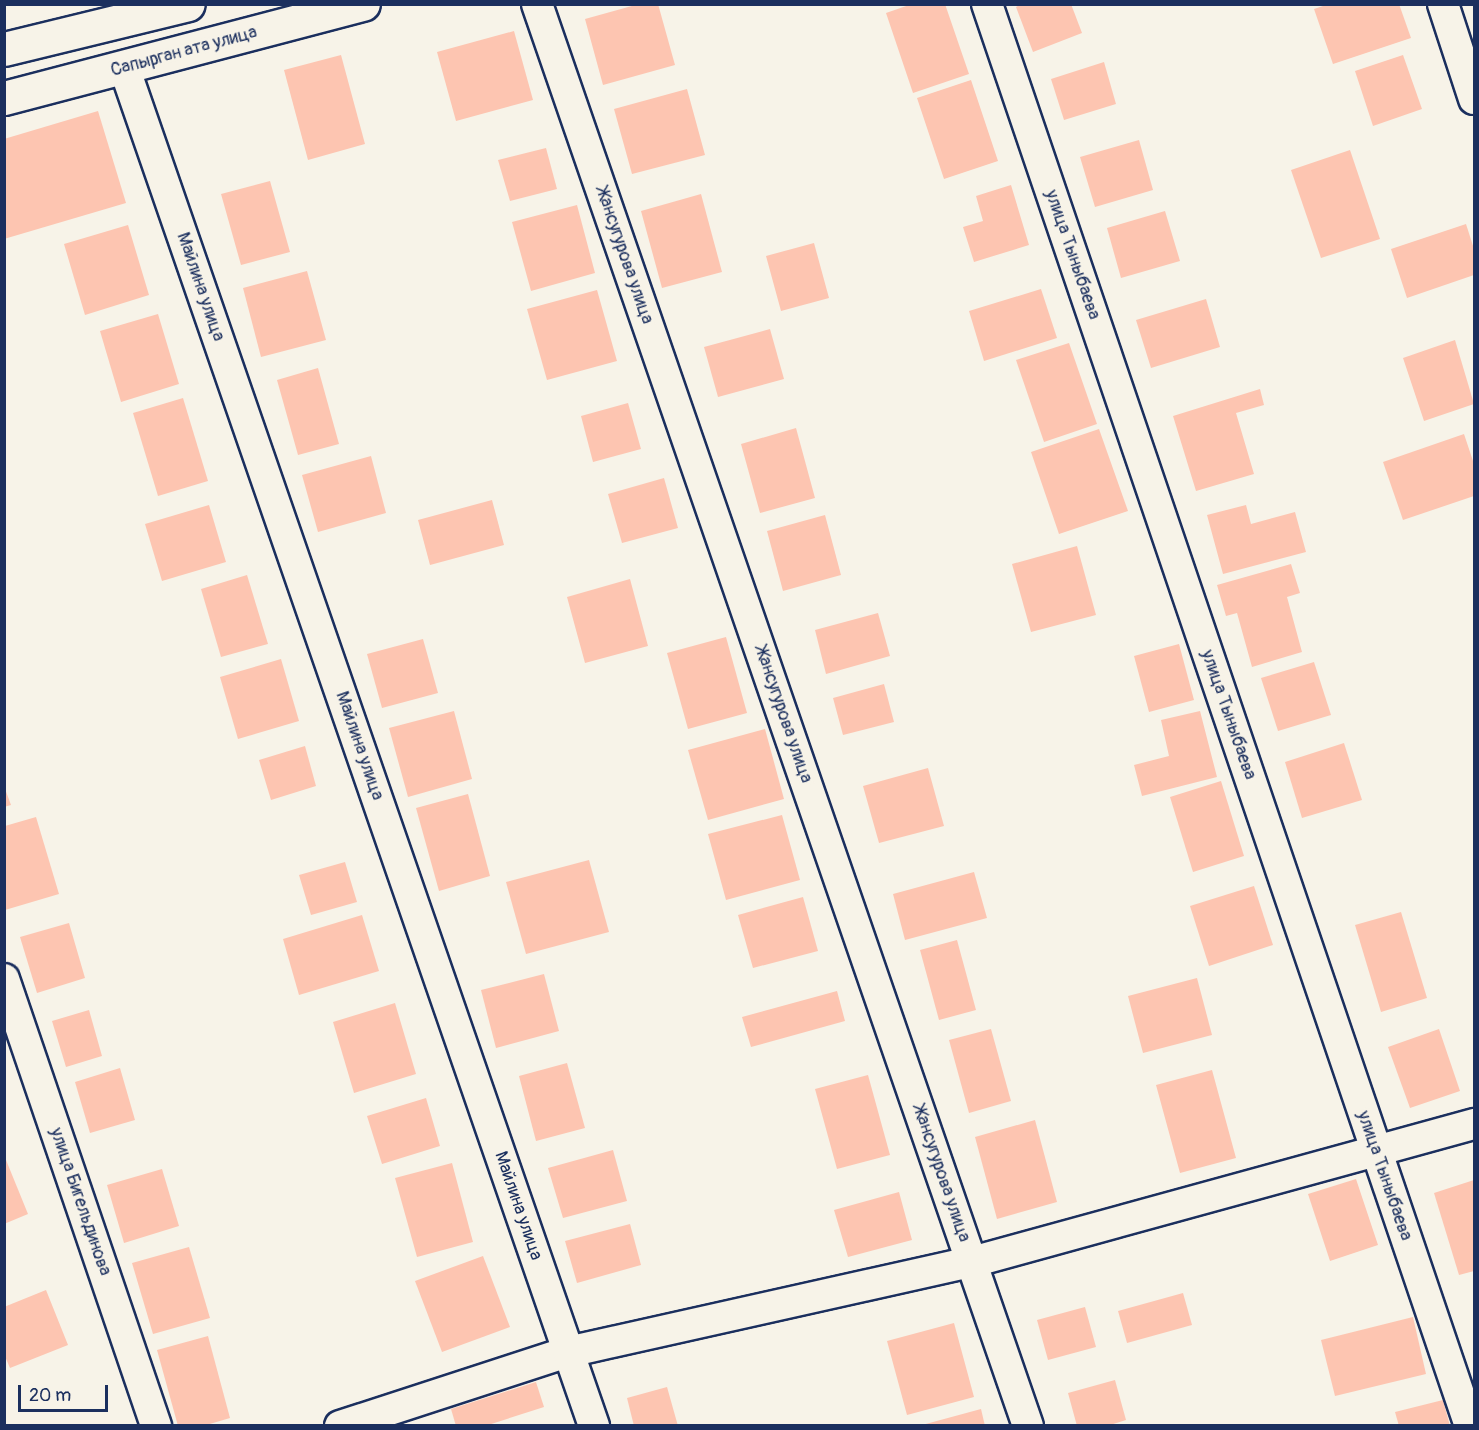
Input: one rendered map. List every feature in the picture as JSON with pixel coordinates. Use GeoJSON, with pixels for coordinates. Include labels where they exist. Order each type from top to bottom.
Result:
{"type":"FeatureCollection","features":[{"type":"Feature","properties":{"kind":"main road"},"geometry":{"type":"LineString","coordinates":[[4,49],[188,4]]}},
{"type":"Feature","properties":{"kind":"main road","name":"Сапырган ата улица"},"geometry":{"type":"LineString","coordinates":[[4,98],[363,4]]}},
{"type":"Feature","properties":{"kind":"street","name":"Жансугурова улица"},"geometry":{"type":"LineString","coordinates":[[537,4],[1028,1425]]}},
{"type":"Feature","properties":{"kind":"street","name":"улица Тыныбаева"},"geometry":{"type":"LineString","coordinates":[[987,4],[1470,1425]]}},
{"type":"Feature","properties":{"kind":"street"},"geometry":{"type":"LineString","coordinates":[[1443,4],[1474,99]]}},
{"type":"Feature","properties":{"kind":"street","name":"Майлина улица"},"geometry":{"type":"LineString","coordinates":[[124,67],[594,1425]]}},
{"type":"Feature","properties":{"kind":"street","name":"улица Бигельдинова"},"geometry":{"type":"LineString","coordinates":[[4,979],[156,1425]]}},
{"type":"Feature","properties":{"kind":"street"},"geometry":{"type":"LineString","coordinates":[[340,1425],[568,1352],[972,1262],[1376,1153],[1474,1124]]}},
{"type":"Feature","properties":{"kind":"building"},"geometry":{"type":"Polygon","coordinates":[[[639,4],[658,4],[675,65],[603,85],[585,19],[639,4]]]}},
{"type":"Feature","properties":{"kind":"building"},"geometry":{"type":"Polygon","coordinates":[[[912,4],[945,4],[969,74],[913,93],[886,13],[912,4]]]}},
{"type":"Feature","properties":{"kind":"building"},"geometry":{"type":"Polygon","coordinates":[[[1021,4],[1071,4],[1082,33],[1033,52],[1016,7],[1021,4]]]}},
{"type":"Feature","properties":{"kind":"building"},"geometry":{"type":"Polygon","coordinates":[[[1329,4],[1399,4],[1411,38],[1333,64],[1314,9],[1329,4]]]}},
{"type":"Feature","properties":{"kind":"building"},"geometry":{"type":"Polygon","coordinates":[[[514,31],[533,100],[456,121],[437,52],[514,31]]]}},
{"type":"Feature","properties":{"kind":"building"},"geometry":{"type":"Polygon","coordinates":[[[341,55],[365,144],[308,160],[284,70],[341,55]]]}},
{"type":"Feature","properties":{"kind":"building"},"geometry":{"type":"Polygon","coordinates":[[[1403,55],[1422,109],[1373,126],[1355,71],[1403,55]]]}},
{"type":"Feature","properties":{"kind":"building"},"geometry":{"type":"Polygon","coordinates":[[[1104,62],[1116,104],[1064,120],[1051,79],[1104,62]]]}},
{"type":"Feature","properties":{"kind":"building"},"geometry":{"type":"Polygon","coordinates":[[[971,80],[998,161],[944,179],[917,98],[971,80]]]}},
{"type":"Feature","properties":{"kind":"building"},"geometry":{"type":"Polygon","coordinates":[[[687,89],[705,155],[632,174],[614,109],[687,89]]]}},
{"type":"Feature","properties":{"kind":"building"},"geometry":{"type":"Polygon","coordinates":[[[98,111],[126,203],[4,239],[4,139],[98,111]]]}},
{"type":"Feature","properties":{"kind":"building"},"geometry":{"type":"Polygon","coordinates":[[[1139,140],[1153,190],[1095,207],[1080,157],[1139,140]]]}},
{"type":"Feature","properties":{"kind":"building"},"geometry":{"type":"Polygon","coordinates":[[[546,148],[557,189],[510,201],[498,160],[546,148]]]}},
{"type":"Feature","properties":{"kind":"building"},"geometry":{"type":"Polygon","coordinates":[[[1350,150],[1380,239],[1321,258],[1291,170],[1350,150]]]}},
{"type":"Feature","properties":{"kind":"building"},"geometry":{"type":"Polygon","coordinates":[[[270,181],[290,252],[241,265],[221,194],[270,181]]]}},
{"type":"Feature","properties":{"kind":"building"},"geometry":{"type":"Polygon","coordinates":[[[1011,185],[1029,245],[974,262],[963,227],[983,221],[976,196],[1011,185]]]}},
{"type":"Feature","properties":{"kind":"building"},"geometry":{"type":"Polygon","coordinates":[[[701,194],[722,272],[662,288],[641,211],[701,194]]]}},
{"type":"Feature","properties":{"kind":"building"},"geometry":{"type":"Polygon","coordinates":[[[577,205],[595,273],[531,291],[512,222],[577,205]]]}},
{"type":"Feature","properties":{"kind":"building"},"geometry":{"type":"Polygon","coordinates":[[[1165,211],[1180,261],[1121,278],[1107,228],[1165,211]]]}},
{"type":"Feature","properties":{"kind":"building"},"geometry":{"type":"Polygon","coordinates":[[[1466,224],[1474,249],[1474,275],[1407,298],[1391,249],[1466,224]]]}},
{"type":"Feature","properties":{"kind":"building"},"geometry":{"type":"Polygon","coordinates":[[[128,225],[149,295],[85,315],[64,244],[128,225]]]}},
{"type":"Feature","properties":{"kind":"building"},"geometry":{"type":"Polygon","coordinates":[[[814,243],[829,298],[781,311],[766,256],[814,243]]]}},
{"type":"Feature","properties":{"kind":"building"},"geometry":{"type":"Polygon","coordinates":[[[307,271],[326,340],[261,357],[243,288],[307,271]]]}},
{"type":"Feature","properties":{"kind":"building"},"geometry":{"type":"Polygon","coordinates":[[[1041,289],[1057,338],[984,361],[969,311],[1041,289]]]}},
{"type":"Feature","properties":{"kind":"building"},"geometry":{"type":"Polygon","coordinates":[[[597,290],[617,361],[547,380],[527,309],[597,290]]]}},
{"type":"Feature","properties":{"kind":"building"},"geometry":{"type":"Polygon","coordinates":[[[1206,299],[1220,347],[1151,368],[1136,320],[1206,299]]]}},
{"type":"Feature","properties":{"kind":"building"},"geometry":{"type":"Polygon","coordinates":[[[158,314],[179,384],[121,402],[100,331],[158,314]]]}},
{"type":"Feature","properties":{"kind":"building"},"geometry":{"type":"Polygon","coordinates":[[[770,329],[784,379],[718,397],[704,347],[770,329]]]}},
{"type":"Feature","properties":{"kind":"building"},"geometry":{"type":"Polygon","coordinates":[[[1455,340],[1474,404],[1424,421],[1403,358],[1455,340]]]}},
{"type":"Feature","properties":{"kind":"building"},"geometry":{"type":"Polygon","coordinates":[[[1069,343],[1097,424],[1044,442],[1016,360],[1069,343]]]}},
{"type":"Feature","properties":{"kind":"building"},"geometry":{"type":"Polygon","coordinates":[[[318,368],[339,444],[298,455],[277,380],[318,368]]]}},
{"type":"Feature","properties":{"kind":"building"},"geometry":{"type":"Polygon","coordinates":[[[1260,389],[1264,405],[1236,413],[1254,474],[1196,491],[1173,416],[1260,389]]]}},
{"type":"Feature","properties":{"kind":"building"},"geometry":{"type":"Polygon","coordinates":[[[183,398],[208,481],[158,496],[133,413],[183,398]]]}},
{"type":"Feature","properties":{"kind":"building"},"geometry":{"type":"Polygon","coordinates":[[[628,403],[641,449],[593,462],[581,416],[628,403]]]}},
{"type":"Feature","properties":{"kind":"building"},"geometry":{"type":"Polygon","coordinates":[[[796,428],[815,498],[760,513],[741,444],[796,428]]]}},
{"type":"Feature","properties":{"kind":"building"},"geometry":{"type":"Polygon","coordinates":[[[1099,429],[1128,511],[1059,534],[1031,452],[1099,429]]]}},
{"type":"Feature","properties":{"kind":"building"},"geometry":{"type":"Polygon","coordinates":[[[1464,434],[1474,464],[1474,496],[1403,520],[1383,462],[1464,434]]]}},
{"type":"Feature","properties":{"kind":"building"},"geometry":{"type":"Polygon","coordinates":[[[371,456],[386,513],[318,532],[302,475],[371,456]]]}},
{"type":"Feature","properties":{"kind":"building"},"geometry":{"type":"Polygon","coordinates":[[[664,478],[678,528],[622,543],[608,494],[664,478]]]}},
{"type":"Feature","properties":{"kind":"building"},"geometry":{"type":"Polygon","coordinates":[[[492,500],[504,545],[430,565],[418,520],[492,500]]]}},
{"type":"Feature","properties":{"kind":"building"},"geometry":{"type":"Polygon","coordinates":[[[209,505],[226,562],[162,581],[145,524],[209,505]]]}},
{"type":"Feature","properties":{"kind":"building"},"geometry":{"type":"Polygon","coordinates":[[[1246,505],[1251,524],[1295,512],[1306,552],[1223,574],[1207,515],[1246,505]]]}},
{"type":"Feature","properties":{"kind":"building"},"geometry":{"type":"Polygon","coordinates":[[[825,515],[841,575],[783,591],[767,531],[825,515]]]}},
{"type":"Feature","properties":{"kind":"building"},"geometry":{"type":"Polygon","coordinates":[[[1077,546],[1096,615],[1031,632],[1012,564],[1077,546]]]}},
{"type":"Feature","properties":{"kind":"building"},"geometry":{"type":"Polygon","coordinates":[[[1291,564],[1300,593],[1287,597],[1302,652],[1252,667],[1237,613],[1226,616],[1217,585],[1291,564]]]}},
{"type":"Feature","properties":{"kind":"building"},"geometry":{"type":"Polygon","coordinates":[[[247,575],[268,644],[221,657],[201,589],[247,575]]]}},
{"type":"Feature","properties":{"kind":"building"},"geometry":{"type":"Polygon","coordinates":[[[630,579],[648,646],[585,663],[567,597],[630,579]]]}},
{"type":"Feature","properties":{"kind":"building"},"geometry":{"type":"Polygon","coordinates":[[[878,613],[890,656],[826,674],[815,630],[878,613]]]}},
{"type":"Feature","properties":{"kind":"building"},"geometry":{"type":"Polygon","coordinates":[[[726,637],[747,713],[688,729],[667,653],[726,637]]]}},
{"type":"Feature","properties":{"kind":"building"},"geometry":{"type":"Polygon","coordinates":[[[423,639],[438,693],[382,708],[367,654],[423,639]]]}},
{"type":"Feature","properties":{"kind":"building"},"geometry":{"type":"Polygon","coordinates":[[[1179,644],[1194,700],[1149,712],[1134,656],[1179,644]]]}},
{"type":"Feature","properties":{"kind":"building"},"geometry":{"type":"Polygon","coordinates":[[[281,659],[299,721],[238,739],[220,677],[281,659]]]}},
{"type":"Feature","properties":{"kind":"building"},"geometry":{"type":"Polygon","coordinates":[[[1314,662],[1331,715],[1278,731],[1261,678],[1314,662]]]}},
{"type":"Feature","properties":{"kind":"building"},"geometry":{"type":"Polygon","coordinates":[[[884,684],[894,722],[843,735],[833,698],[884,684]]]}},
{"type":"Feature","properties":{"kind":"building"},"geometry":{"type":"Polygon","coordinates":[[[454,711],[472,779],[408,797],[389,728],[454,711]]]}},
{"type":"Feature","properties":{"kind":"building"},"geometry":{"type":"Polygon","coordinates":[[[1200,711],[1217,777],[1142,796],[1134,765],[1169,756],[1161,720],[1200,711]]]}},
{"type":"Feature","properties":{"kind":"building"},"geometry":{"type":"Polygon","coordinates":[[[765,729],[784,799],[708,820],[688,750],[765,729]]]}},
{"type":"Feature","properties":{"kind":"building"},"geometry":{"type":"Polygon","coordinates":[[[1344,743],[1362,800],[1302,818],[1285,762],[1344,743]]]}},
{"type":"Feature","properties":{"kind":"building"},"geometry":{"type":"Polygon","coordinates":[[[305,746],[316,786],[271,800],[259,760],[305,746]]]}},
{"type":"Feature","properties":{"kind":"building"},"geometry":{"type":"Polygon","coordinates":[[[928,768],[944,826],[879,843],[863,786],[928,768]]]}},
{"type":"Feature","properties":{"kind":"building"},"geometry":{"type":"Polygon","coordinates":[[[1221,781],[1244,856],[1193,872],[1170,797],[1221,781]]]}},
{"type":"Feature","properties":{"kind":"building"},"geometry":{"type":"Polygon","coordinates":[[[4,786],[11,805],[4,807],[4,786]]]}},
{"type":"Feature","properties":{"kind":"building"},"geometry":{"type":"Polygon","coordinates":[[[468,794],[490,876],[439,891],[416,808],[468,794]]]}},
{"type":"Feature","properties":{"kind":"building"},"geometry":{"type":"Polygon","coordinates":[[[782,815],[800,880],[726,900],[708,834],[782,815]]]}},
{"type":"Feature","properties":{"kind":"building"},"geometry":{"type":"Polygon","coordinates":[[[36,817],[59,894],[5,910],[5,826],[36,817]]]}},
{"type":"Feature","properties":{"kind":"building"},"geometry":{"type":"Polygon","coordinates":[[[589,860],[609,932],[526,954],[506,882],[589,860]]]}},
{"type":"Feature","properties":{"kind":"building"},"geometry":{"type":"Polygon","coordinates":[[[345,862],[357,902],[311,915],[299,875],[345,862]]]}},
{"type":"Feature","properties":{"kind":"building"},"geometry":{"type":"Polygon","coordinates":[[[974,872],[987,918],[905,940],[893,894],[974,872]]]}},
{"type":"Feature","properties":{"kind":"building"},"geometry":{"type":"Polygon","coordinates":[[[1254,886],[1273,945],[1209,966],[1190,906],[1254,886]]]}},
{"type":"Feature","properties":{"kind":"building"},"geometry":{"type":"Polygon","coordinates":[[[803,897],[818,951],[753,968],[738,915],[803,897]]]}},
{"type":"Feature","properties":{"kind":"building"},"geometry":{"type":"Polygon","coordinates":[[[1401,912],[1427,998],[1381,1012],[1355,925],[1401,912]]]}},
{"type":"Feature","properties":{"kind":"building"},"geometry":{"type":"Polygon","coordinates":[[[362,915],[379,971],[299,995],[283,939],[362,915]]]}},
{"type":"Feature","properties":{"kind":"building"},"geometry":{"type":"Polygon","coordinates":[[[69,923],[85,978],[37,993],[20,937],[69,923]]]}},
{"type":"Feature","properties":{"kind":"building"},"geometry":{"type":"Polygon","coordinates":[[[957,940],[976,1010],[939,1020],[920,950],[957,940]]]}},
{"type":"Feature","properties":{"kind":"building"},"geometry":{"type":"Polygon","coordinates":[[[544,974],[559,1031],[496,1048],[481,990],[544,974]]]}},
{"type":"Feature","properties":{"kind":"building"},"geometry":{"type":"Polygon","coordinates":[[[1197,978],[1212,1035],[1143,1053],[1128,996],[1197,978]]]}},
{"type":"Feature","properties":{"kind":"building"},"geometry":{"type":"Polygon","coordinates":[[[837,991],[845,1021],[751,1047],[742,1017],[837,991]]]}},
{"type":"Feature","properties":{"kind":"building"},"geometry":{"type":"Polygon","coordinates":[[[395,1003],[416,1074],[354,1093],[333,1022],[395,1003]]]}},
{"type":"Feature","properties":{"kind":"building"},"geometry":{"type":"Polygon","coordinates":[[[89,1010],[102,1056],[66,1067],[52,1021],[89,1010]]]}},
{"type":"Feature","properties":{"kind":"building"},"geometry":{"type":"Polygon","coordinates":[[[991,1029],[1011,1101],[969,1113],[949,1040],[991,1029]]]}},
{"type":"Feature","properties":{"kind":"building"},"geometry":{"type":"Polygon","coordinates":[[[1439,1029],[1460,1091],[1410,1108],[1388,1047],[1439,1029]]]}},
{"type":"Feature","properties":{"kind":"building"},"geometry":{"type":"Polygon","coordinates":[[[567,1063],[585,1128],[536,1141],[519,1076],[567,1063]]]}},
{"type":"Feature","properties":{"kind":"building"},"geometry":{"type":"Polygon","coordinates":[[[120,1068],[135,1120],[90,1133],[75,1082],[120,1068]]]}},
{"type":"Feature","properties":{"kind":"building"},"geometry":{"type":"Polygon","coordinates":[[[1212,1070],[1236,1158],[1180,1173],[1156,1085],[1212,1070]]]}},
{"type":"Feature","properties":{"kind":"building"},"geometry":{"type":"Polygon","coordinates":[[[868,1075],[890,1155],[837,1169],[815,1089],[868,1075]]]}},
{"type":"Feature","properties":{"kind":"building"},"geometry":{"type":"Polygon","coordinates":[[[426,1098],[440,1146],[382,1164],[367,1116],[426,1098]]]}},
{"type":"Feature","properties":{"kind":"building"},"geometry":{"type":"Polygon","coordinates":[[[1035,1120],[1057,1202],[997,1219],[975,1137],[1035,1120]]]}},
{"type":"Feature","properties":{"kind":"building"},"geometry":{"type":"Polygon","coordinates":[[[613,1150],[627,1201],[563,1218],[548,1168],[613,1150]]]}},
{"type":"Feature","properties":{"kind":"building"},"geometry":{"type":"Polygon","coordinates":[[[6,1160],[28,1214],[4,1224],[4,1161],[6,1160]]]}},
{"type":"Feature","properties":{"kind":"building"},"geometry":{"type":"Polygon","coordinates":[[[452,1163],[473,1242],[417,1257],[395,1178],[452,1163]]]}},
{"type":"Feature","properties":{"kind":"building"},"geometry":{"type":"Polygon","coordinates":[[[162,1169],[179,1226],[124,1243],[107,1185],[162,1169]]]}},
{"type":"Feature","properties":{"kind":"building"},"geometry":{"type":"Polygon","coordinates":[[[1356,1179],[1378,1245],[1330,1261],[1308,1194],[1356,1179]]]}},
{"type":"Feature","properties":{"kind":"building"},"geometry":{"type":"Polygon","coordinates":[[[1474,1180],[1474,1271],[1459,1275],[1434,1193],[1474,1180]]]}},
{"type":"Feature","properties":{"kind":"building"},"geometry":{"type":"Polygon","coordinates":[[[899,1192],[912,1240],[848,1257],[834,1210],[899,1192]]]}},
{"type":"Feature","properties":{"kind":"building"},"geometry":{"type":"Polygon","coordinates":[[[630,1224],[641,1265],[577,1283],[565,1241],[630,1224]]]}},
{"type":"Feature","properties":{"kind":"building"},"geometry":{"type":"Polygon","coordinates":[[[189,1247],[210,1318],[153,1334],[132,1263],[189,1247]]]}},
{"type":"Feature","properties":{"kind":"building"},"geometry":{"type":"Polygon","coordinates":[[[483,1256],[510,1327],[442,1352],[415,1281],[483,1256]]]}},
{"type":"Feature","properties":{"kind":"building"},"geometry":{"type":"Polygon","coordinates":[[[46,1290],[68,1345],[10,1368],[4,1354],[4,1307],[46,1290]]]}},
{"type":"Feature","properties":{"kind":"building"},"geometry":{"type":"Polygon","coordinates":[[[1183,1293],[1192,1325],[1127,1343],[1118,1311],[1183,1293]]]}},
{"type":"Feature","properties":{"kind":"building"},"geometry":{"type":"Polygon","coordinates":[[[1085,1307],[1096,1347],[1048,1360],[1037,1320],[1085,1307]]]}},
{"type":"Feature","properties":{"kind":"building"},"geometry":{"type":"Polygon","coordinates":[[[1413,1317],[1426,1374],[1335,1396],[1321,1340],[1413,1317]]]}},
{"type":"Feature","properties":{"kind":"building"},"geometry":{"type":"Polygon","coordinates":[[[954,1323],[974,1397],[907,1415],[887,1341],[954,1323]]]}},
{"type":"Feature","properties":{"kind":"building"},"geometry":{"type":"Polygon","coordinates":[[[208,1336],[230,1418],[203,1426],[178,1426],[157,1350],[208,1336]]]}},
{"type":"Feature","properties":{"kind":"building"},"geometry":{"type":"Polygon","coordinates":[[[1115,1380],[1126,1420],[1107,1426],[1077,1426],[1068,1393],[1115,1380]]]}},
{"type":"Feature","properties":{"kind":"building"},"geometry":{"type":"Polygon","coordinates":[[[536,1382],[544,1407],[485,1426],[456,1426],[451,1409],[536,1382]]]}},
{"type":"Feature","properties":{"kind":"building"},"geometry":{"type":"Polygon","coordinates":[[[667,1387],[678,1426],[634,1426],[627,1398],[667,1387]]]}},
{"type":"Feature","properties":{"kind":"building"},"geometry":{"type":"Polygon","coordinates":[[[1443,1400],[1450,1426],[1399,1426],[1395,1412],[1443,1400]]]}},
{"type":"Feature","properties":{"kind":"building"},"geometry":{"type":"Polygon","coordinates":[[[981,1409],[985,1426],[922,1426],[922,1425],[981,1409]]]}}]}
